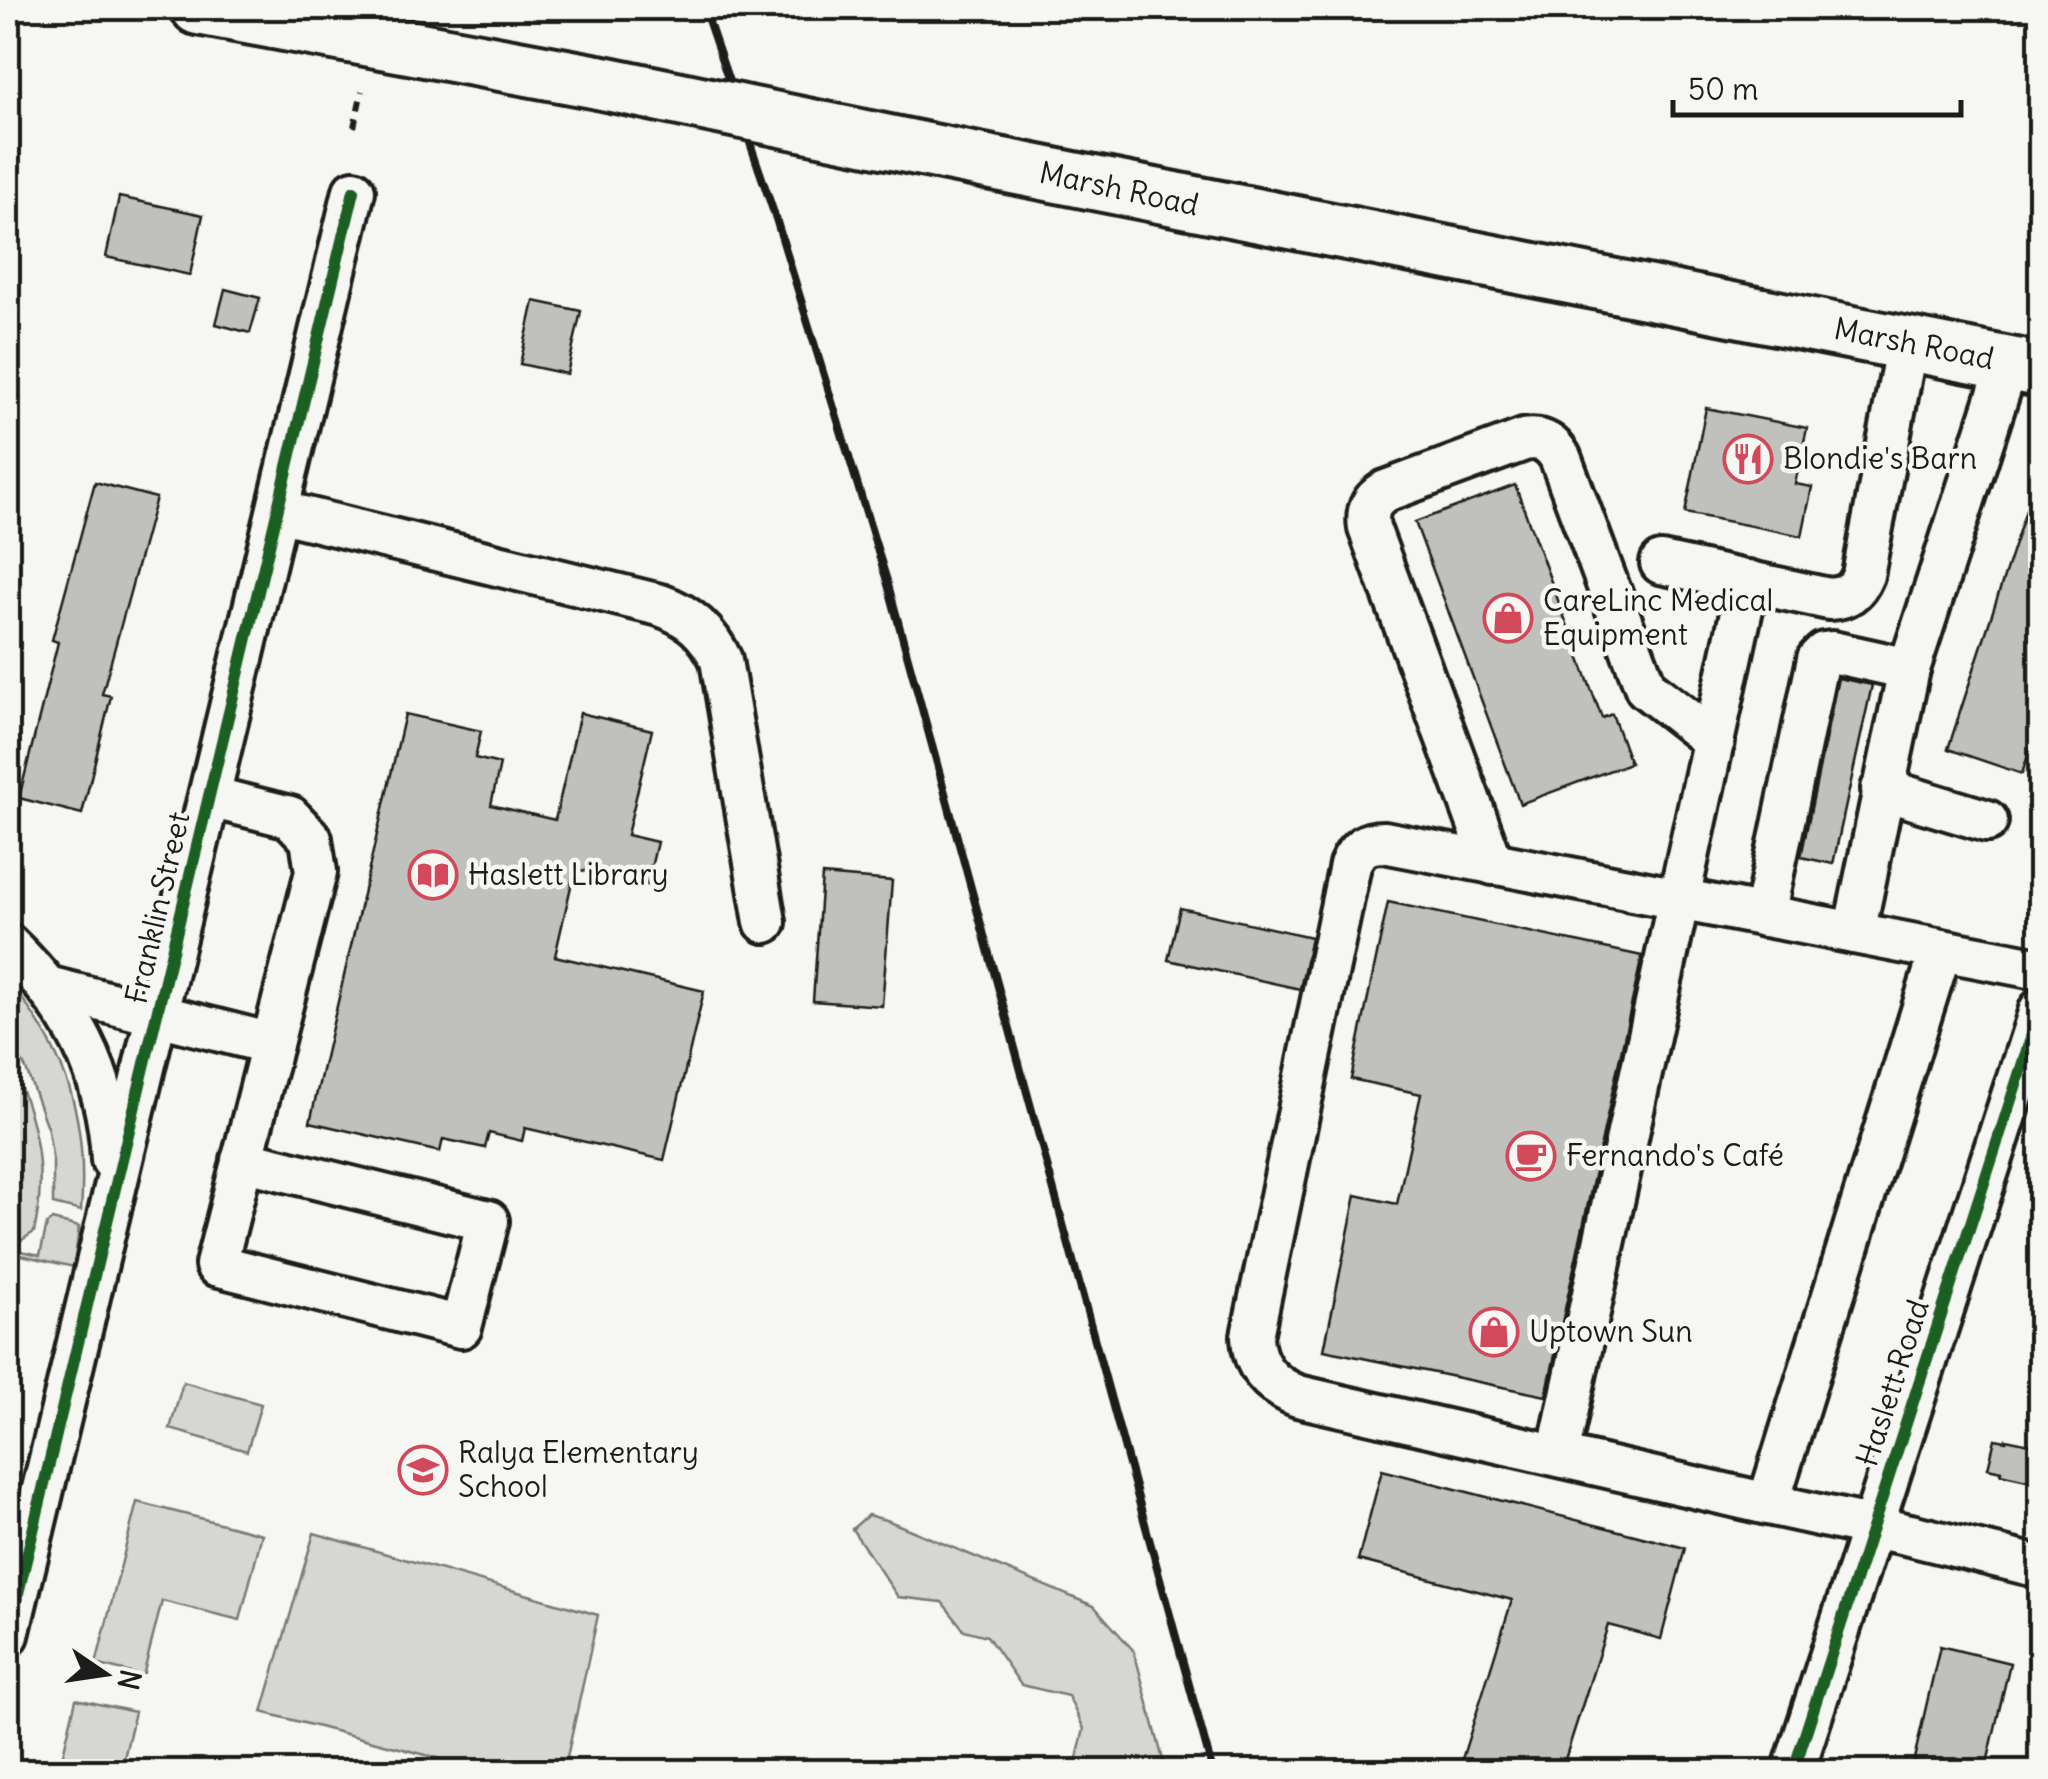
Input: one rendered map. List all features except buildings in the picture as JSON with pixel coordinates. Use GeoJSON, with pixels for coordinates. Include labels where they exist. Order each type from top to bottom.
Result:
{"type":"FeatureCollection","features":[{"type":"Feature","properties":{"kind":"main road","name":"Marsh Road"},"geometry":{"type":"LineString","coordinates":[[198,8],[598,82],[1208,208],[2024,367]]}},
{"type":"Feature","properties":{"kind":"street","name":"Franklin Street"},"geometry":{"type":"LineString","coordinates":[[8,1635],[354,191]]}},
{"type":"Feature","properties":{"kind":"street"},"geometry":{"type":"LineString","coordinates":[[1661,563],[1829,598],[1851,594],[1863,576],[1907,343]]}},
{"type":"Feature","properties":{"kind":"street"},"geometry":{"type":"LineString","coordinates":[[1854,933],[1909,669],[2024,367]]}},
{"type":"Feature","properties":{"kind":"street"},"geometry":{"type":"LineString","coordinates":[[1493,864],[1369,528],[1370,506],[1386,491],[1524,440],[1534,438],[1555,447],[1646,688],[1714,741]]}},
{"type":"Feature","properties":{"kind":"street"},"geometry":{"type":"LineString","coordinates":[[278,510],[660,604],[690,619],[713,644],[725,678],[766,922]]}},
{"type":"Feature","properties":{"kind":"street"},"geometry":{"type":"LineString","coordinates":[[1558,1455],[1748,581]]}},
{"type":"Feature","properties":{"kind":"street"},"geometry":{"type":"LineString","coordinates":[[1764,916],[1818,659],[1832,652],[1909,669]]}},
{"type":"Feature","properties":{"kind":"street"},"geometry":{"type":"LineString","coordinates":[[1882,788],[1987,822]]}},
{"type":"Feature","properties":{"kind":"street"},"geometry":{"type":"LineString","coordinates":[[210,797],[290,817],[311,839],[316,872],[242,1160],[216,1265],[461,1327],[488,1221],[242,1160]]}},
{"type":"Feature","properties":{"kind":"street"},"geometry":{"type":"LineString","coordinates":[[2040,969],[1384,842],[1362,846],[1350,864],[1253,1324],[1252,1348],[1268,1378],[1298,1396],[2040,1567]]}},
{"type":"Feature","properties":{"kind":"street","name":"Franklin Street"},"geometry":{"type":"LineString","coordinates":[[8,945],[47,987],[94,1064],[111,1138],[105,1225]]}},
{"type":"Feature","properties":{"kind":"street"},"geometry":{"type":"LineString","coordinates":[[1768,1504],[1941,950]]}},
{"type":"Feature","properties":{"kind":"street","name":"Franklin Street"},"geometry":{"type":"LineString","coordinates":[[47,987],[158,1015]]}},
{"type":"Feature","properties":{"kind":"street","name":"Haslett Road"},"geometry":{"type":"LineString","coordinates":[[1793,1772],[2040,1010]]}},
{"type":"Feature","properties":{"kind":"street"},"geometry":{"type":"LineString","coordinates":[[158,1015],[272,1044]]}},
{"type":"Feature","properties":{"kind":"path"},"geometry":{"type":"LineString","coordinates":[[354,127],[362,90]]}},
{"type":"Feature","properties":{"kind":"shaded area"},"geometry":{"type":"Polygon","coordinates":[[[8,980],[45,1034],[69,1088],[81,1145],[81,1211],[53,1204],[48,1130],[26,1069],[8,1036],[8,980]]]}},
{"type":"Feature","properties":{"kind":"shaded area"},"geometry":{"type":"Polygon","coordinates":[[[8,1059],[32,1122],[39,1165],[34,1232],[22,1240],[8,1236],[8,1059]]]}},
{"type":"Feature","properties":{"kind":"shaded area"},"geometry":{"type":"Polygon","coordinates":[[[52,1220],[79,1227],[74,1267],[8,1252],[8,1248],[40,1255],[47,1224],[52,1220]]]}},
{"type":"Feature","properties":{"kind":"shaded area"},"geometry":{"type":"Polygon","coordinates":[[[183,1382],[261,1404],[247,1451],[170,1429],[183,1382]]]}},
{"type":"Feature","properties":{"kind":"shaded area"},"geometry":{"type":"Polygon","coordinates":[[[137,1502],[262,1534],[240,1620],[162,1601],[143,1676],[96,1664],[137,1502]]]}},
{"type":"Feature","properties":{"kind":"shaded area"},"geometry":{"type":"Polygon","coordinates":[[[868,1515],[1094,1606],[1134,1651],[1166,1771],[1074,1771],[1084,1729],[1068,1696],[1021,1685],[987,1636],[964,1630],[942,1602],[898,1597],[852,1529],[868,1515]]]}},
{"type":"Feature","properties":{"kind":"shaded area"},"geometry":{"type":"Polygon","coordinates":[[[314,1533],[598,1615],[564,1771],[487,1771],[262,1712],[314,1533]]]}},
{"type":"Feature","properties":{"kind":"shaded area"},"geometry":{"type":"Polygon","coordinates":[[[76,1699],[135,1712],[121,1771],[59,1771],[76,1699]]]}},
{"type":"Feature","properties":{"kind":"railway"},"geometry":{"type":"LineString","coordinates":[[704,8],[777,222],[887,581],[1213,1772]]}},
{"type":"Feature","properties":{"kind":"cycle path"},"geometry":{"type":"LineString","coordinates":[[8,1635],[354,191]]}},
{"type":"Feature","properties":{"kind":"cycle path"},"geometry":{"type":"LineString","coordinates":[[1793,1772],[2040,1010]]}},
{"type":"Feature","properties":{"kind":"place","name":"Blondie's Barn"},"geometry":{"type":"Point","coordinates":[1748,459]}},
{"type":"Feature","properties":{"kind":"place","name":"CareLinc Medical Equipment"},"geometry":{"type":"Point","coordinates":[1508,618]}},
{"type":"Feature","properties":{"kind":"place","name":"Haslett Library"},"geometry":{"type":"Point","coordinates":[433,875]}},
{"type":"Feature","properties":{"kind":"place","name":"Fernando's Café"},"geometry":{"type":"Point","coordinates":[1531,1156]}},
{"type":"Feature","properties":{"kind":"place","name":"Uptown Sun"},"geometry":{"type":"Point","coordinates":[1494,1332]}},
{"type":"Feature","properties":{"kind":"place","name":"Ralya Elementary School"},"geometry":{"type":"Point","coordinates":[423,1470]}}]}
